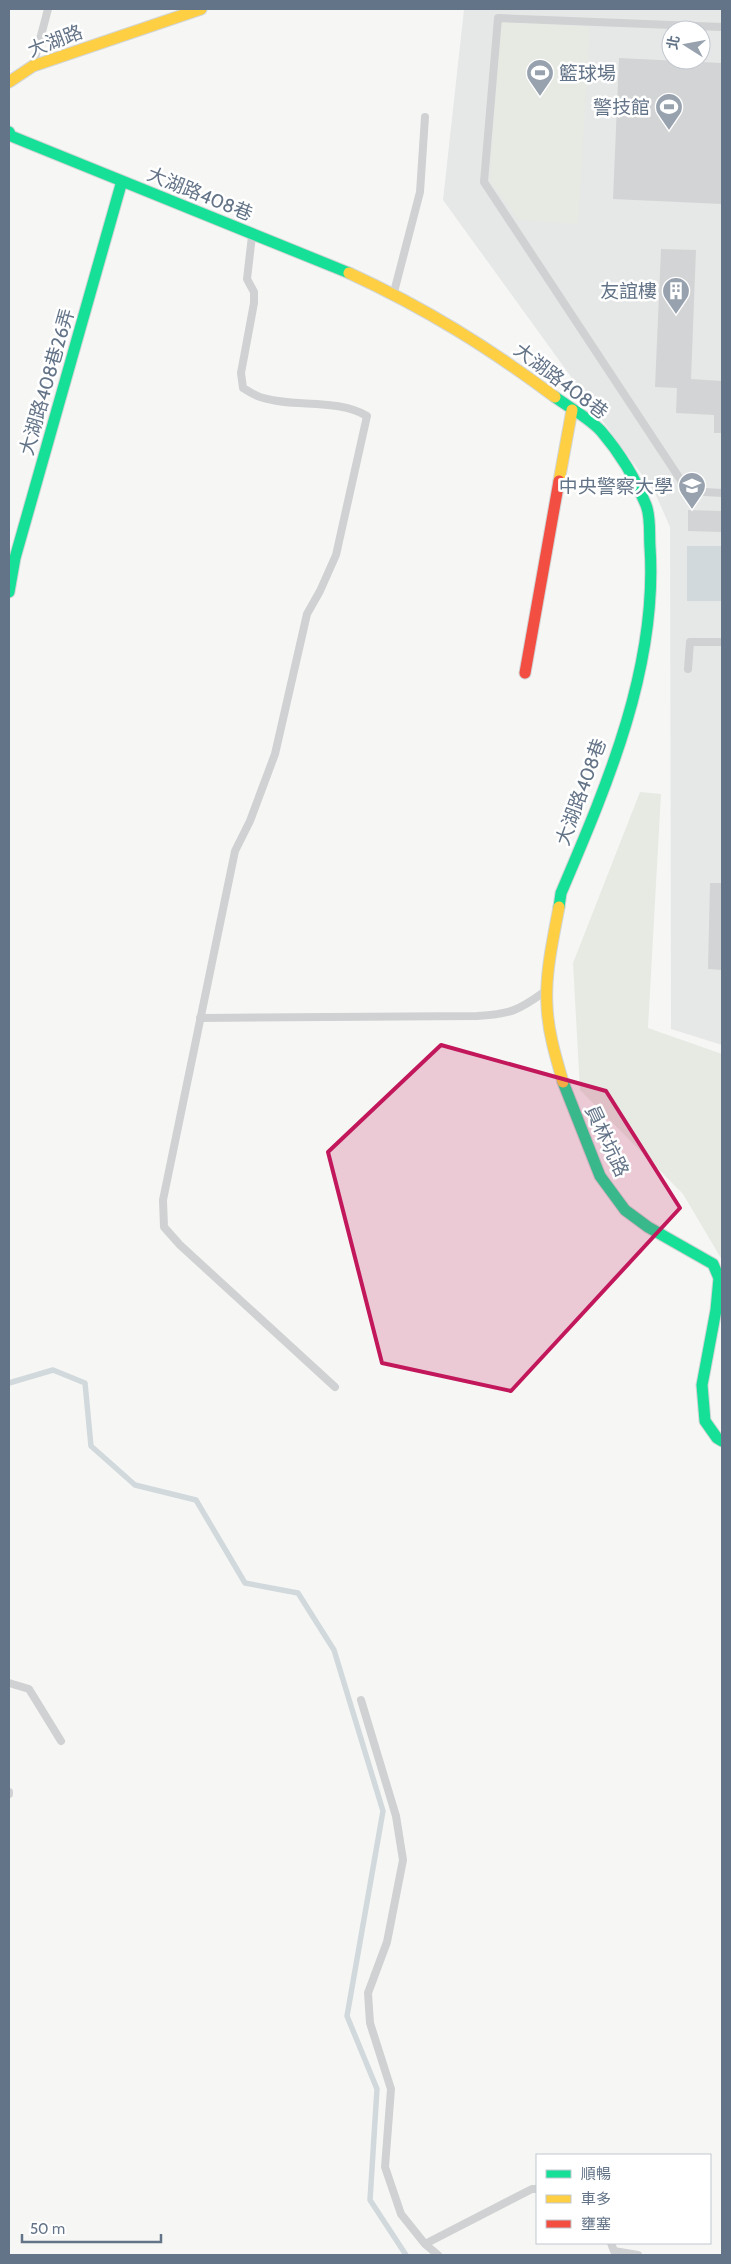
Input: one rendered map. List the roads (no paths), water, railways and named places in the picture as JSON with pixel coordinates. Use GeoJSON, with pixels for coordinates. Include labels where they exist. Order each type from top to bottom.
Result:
{"type":"FeatureCollection","features":[{"type":"Feature","properties":{"kind":"street","name":"大湖路"},"geometry":{"type":"LineString","coordinates":[[9,82],[33,66],[201,9]]}},
{"type":"Feature","properties":{"kind":"street","name":"大湖路408巷"},"geometry":{"type":"LineString","coordinates":[[9,132],[11,136],[394,294],[446,322],[515,368],[600,430],[627,468],[648,507],[651,567],[646,634],[628,711],[602,798],[561,893],[551,949],[547,1006]]}},
{"type":"Feature","properties":{"kind":"street","name":"大湖路408巷26弄"},"geometry":{"type":"LineString","coordinates":[[9,592],[15,558],[122,181]]}},
{"type":"Feature","properties":{"kind":"street"},"geometry":{"type":"LineString","coordinates":[[525,672],[572,410]]}},
{"type":"Feature","properties":{"kind":"street","name":"員林坑路"},"geometry":{"type":"LineString","coordinates":[[547,1006],[554,1051],[564,1086],[600,1176],[625,1210],[648,1227],[695,1252],[713,1264],[719,1278],[716,1310],[702,1385],[705,1420],[717,1438],[722,1441]]}},
{"type":"Feature","properties":{"kind":"lane"},"geometry":{"type":"LineString","coordinates":[[33,66],[48,9]]}},
{"type":"Feature","properties":{"kind":"lane"},"geometry":{"type":"LineString","coordinates":[[722,27],[498,18],[484,182],[688,492],[722,493]]}},
{"type":"Feature","properties":{"kind":"lane"},"geometry":{"type":"LineString","coordinates":[[394,294],[420,192],[424,117]]}},
{"type":"Feature","properties":{"kind":"lane"},"geometry":{"type":"LineString","coordinates":[[252,234],[247,279],[254,292],[254,304],[241,373],[243,388],[260,397],[344,408],[359,411],[367,416],[336,555],[320,591],[307,614],[274,754],[250,821],[234,851],[163,1200],[164,1227],[180,1245],[336,1387]]}},
{"type":"Feature","properties":{"kind":"lane"},"geometry":{"type":"LineString","coordinates":[[688,669],[690,642],[722,642]]}},
{"type":"Feature","properties":{"kind":"lane"},"geometry":{"type":"LineString","coordinates":[[200,1018],[477,1016],[507,1014],[524,1006],[548,989]]}},
{"type":"Feature","properties":{"kind":"lane"},"geometry":{"type":"LineString","coordinates":[[9,1683],[29,1689],[61,1741]]}},
{"type":"Feature","properties":{"kind":"lane"},"geometry":{"type":"LineString","coordinates":[[361,1700],[396,1816],[403,1860],[387,1942],[368,1993],[370,2023],[391,2089],[385,2167],[401,2214],[425,2244],[438,2255]]}},
{"type":"Feature","properties":{"kind":"lane"},"geometry":{"type":"LineString","coordinates":[[425,2244],[532,2189],[536,2189]]}},
{"type":"Feature","properties":{"kind":"lane"},"geometry":{"type":"LineString","coordinates":[[612,2244],[614,2251],[638,2255]]}},
{"type":"Feature","properties":{"kind":"waterway"},"geometry":{"type":"LineString","coordinates":[[9,1383],[53,1370],[85,1383],[91,1446],[135,1485],[196,1500],[245,1583],[298,1593],[334,1650],[383,1811],[347,2016],[377,2089],[370,2200],[406,2255]]}},
{"type":"Feature","properties":{"kind":"place","name":"籃球場"},"geometry":{"type":"Point","coordinates":[540,97]}},
{"type":"Feature","properties":{"kind":"place","name":"警技館"},"geometry":{"type":"Point","coordinates":[669,131]}},
{"type":"Feature","properties":{"kind":"place","name":"友誼樓"},"geometry":{"type":"Point","coordinates":[676,315]}},
{"type":"Feature","properties":{"kind":"place","name":"中央警察大學"},"geometry":{"type":"Point","coordinates":[692,510]}}]}
